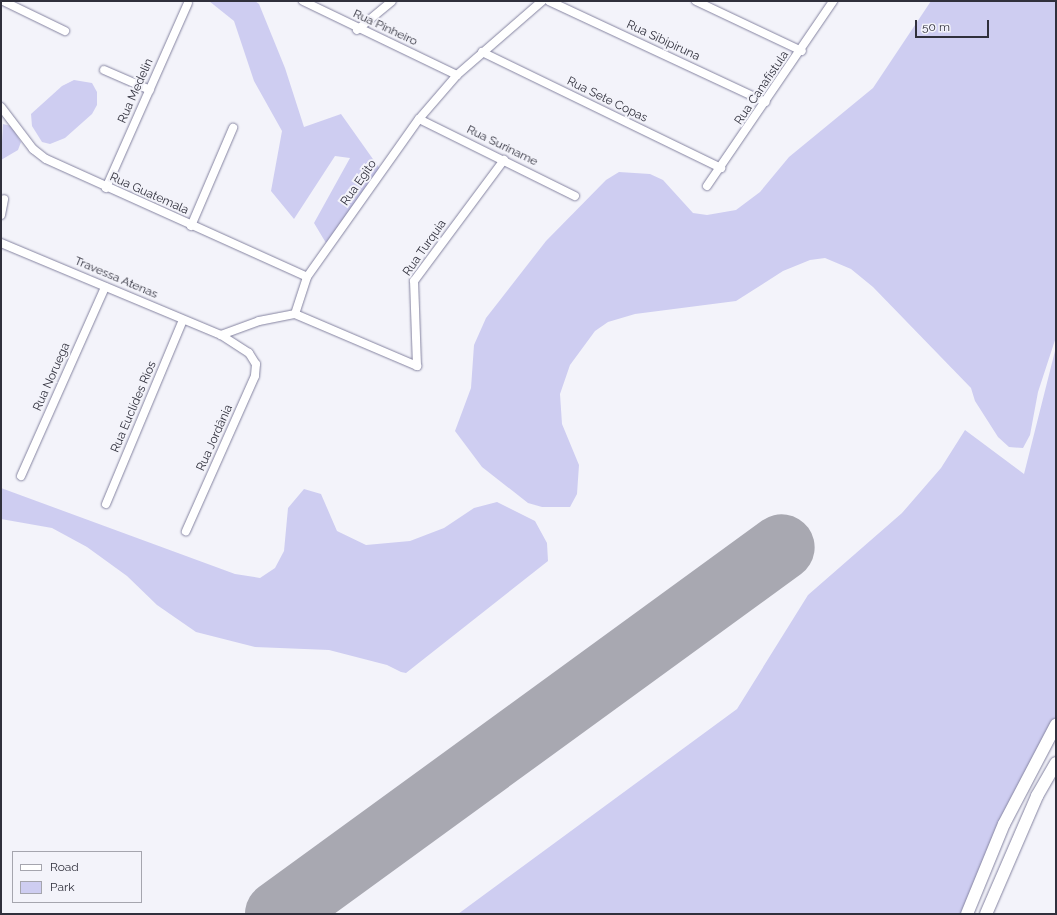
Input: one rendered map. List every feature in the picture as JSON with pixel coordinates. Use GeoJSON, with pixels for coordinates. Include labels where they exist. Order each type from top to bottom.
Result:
{"type":"FeatureCollection","features":[{"type":"Feature","properties":{"kind":"main road"},"geometry":{"type":"LineString","coordinates":[[966,914],[1004,824],[1056,725]]}},
{"type":"Feature","properties":{"kind":"main road"},"geometry":{"type":"LineString","coordinates":[[986,914],[1037,796],[1056,763]]}},
{"type":"Feature","properties":{"kind":"street"},"geometry":{"type":"LineString","coordinates":[[4,1],[65,31]]}},
{"type":"Feature","properties":{"kind":"street","name":"Rua Pinheiro"},"geometry":{"type":"LineString","coordinates":[[303,1],[358,30],[457,75]]}},
{"type":"Feature","properties":{"kind":"street"},"geometry":{"type":"LineString","coordinates":[[358,30],[392,1]]}},
{"type":"Feature","properties":{"kind":"street","name":"Rua Egito"},"geometry":{"type":"LineString","coordinates":[[295,314],[307,277],[419,119],[457,75],[542,1]]}},
{"type":"Feature","properties":{"kind":"street","name":"Rua Sibipiruna"},"geometry":{"type":"LineString","coordinates":[[549,1],[766,102]]}},
{"type":"Feature","properties":{"kind":"street"},"geometry":{"type":"LineString","coordinates":[[696,1],[802,51]]}},
{"type":"Feature","properties":{"kind":"street","name":"Rua Canafístula"},"geometry":{"type":"LineString","coordinates":[[707,186],[802,51],[833,1]]}},
{"type":"Feature","properties":{"kind":"street","name":"Rua Medelin"},"geometry":{"type":"LineString","coordinates":[[106,188],[188,3]]}},
{"type":"Feature","properties":{"kind":"street","name":"Rua Sete Copas"},"geometry":{"type":"LineString","coordinates":[[482,52],[721,168]]}},
{"type":"Feature","properties":{"kind":"street"},"geometry":{"type":"LineString","coordinates":[[104,70],[150,90]]}},
{"type":"Feature","properties":{"kind":"street","name":"Rua Guatemala"},"geometry":{"type":"LineString","coordinates":[[1,107],[33,149],[46,159],[106,188],[307,277]]}},
{"type":"Feature","properties":{"kind":"street","name":"Rua Suriname"},"geometry":{"type":"LineString","coordinates":[[419,119],[575,196]]}},
{"type":"Feature","properties":{"kind":"street"},"geometry":{"type":"LineString","coordinates":[[191,226],[233,128]]}},
{"type":"Feature","properties":{"kind":"street","name":"Rua Turquia"},"geometry":{"type":"LineString","coordinates":[[295,314],[417,366],[414,281],[504,160]]}},
{"type":"Feature","properties":{"kind":"street"},"geometry":{"type":"LineString","coordinates":[[1,215],[4,199]]}},
{"type":"Feature","properties":{"kind":"street","name":"Travessa Atenas"},"geometry":{"type":"LineString","coordinates":[[1,243],[221,336],[249,353]]}},
{"type":"Feature","properties":{"kind":"street","name":"Rua Noruega"},"geometry":{"type":"LineString","coordinates":[[21,476],[105,287]]}},
{"type":"Feature","properties":{"kind":"street"},"geometry":{"type":"LineString","coordinates":[[221,336],[259,320],[295,314]]}},
{"type":"Feature","properties":{"kind":"street","name":"Rua Euclídes Rios"},"geometry":{"type":"LineString","coordinates":[[106,504],[183,320]]}},
{"type":"Feature","properties":{"kind":"street","name":"Rua Jordânia"},"geometry":{"type":"LineString","coordinates":[[186,531],[255,376],[256,364],[249,353]]}},
{"type":"Feature","properties":{"kind":"green space"},"geometry":{"type":"Polygon","coordinates":[[[209,1],[255,1],[259,4],[285,68],[304,127],[341,114],[380,169],[326,243],[314,223],[350,158],[335,156],[294,219],[271,191],[282,131],[254,81],[234,21],[209,1]]]}},
{"type":"Feature","properties":{"kind":"green space"},"geometry":{"type":"Polygon","coordinates":[[[931,1],[1056,1],[1056,337],[1038,392],[1030,435],[1023,448],[1009,447],[998,437],[975,401],[971,388],[873,287],[851,269],[825,258],[810,260],[783,271],[736,301],[635,314],[608,322],[595,331],[570,365],[560,394],[562,424],[579,465],[577,494],[570,507],[542,507],[528,503],[482,467],[455,431],[471,388],[474,345],[486,318],[546,241],[606,180],[619,172],[650,174],[663,180],[693,213],[707,215],[736,210],[760,192],[789,157],[873,88],[931,1]]]}},
{"type":"Feature","properties":{"kind":"green space"},"geometry":{"type":"Polygon","coordinates":[[[74,80],[92,83],[97,92],[97,105],[92,114],[65,138],[50,144],[42,142],[32,126],[31,114],[62,86],[74,80]]]}},
{"type":"Feature","properties":{"kind":"green space"},"geometry":{"type":"Polygon","coordinates":[[[3,124],[11,126],[21,142],[18,150],[1,160],[3,124]]]}},
{"type":"Feature","properties":{"kind":"green space"},"geometry":{"type":"Polygon","coordinates":[[[1056,347],[1056,716],[1020,781],[961,914],[458,914],[737,709],[808,595],[902,513],[941,468],[965,430],[1024,474],[1056,347]]]}},
{"type":"Feature","properties":{"kind":"green space"},"geometry":{"type":"Polygon","coordinates":[[[1,488],[235,574],[260,578],[275,568],[284,551],[288,508],[304,489],[321,494],[337,531],[366,545],[410,541],[444,528],[474,508],[497,502],[535,521],[547,543],[548,561],[406,673],[387,665],[329,650],[255,647],[196,632],[157,605],[127,576],[87,547],[52,528],[1,519],[1,488]]]}},
{"type":"Feature","properties":{"kind":"runway"},"geometry":{"type":"LineString","coordinates":[[278,914],[782,547]]}}]}
